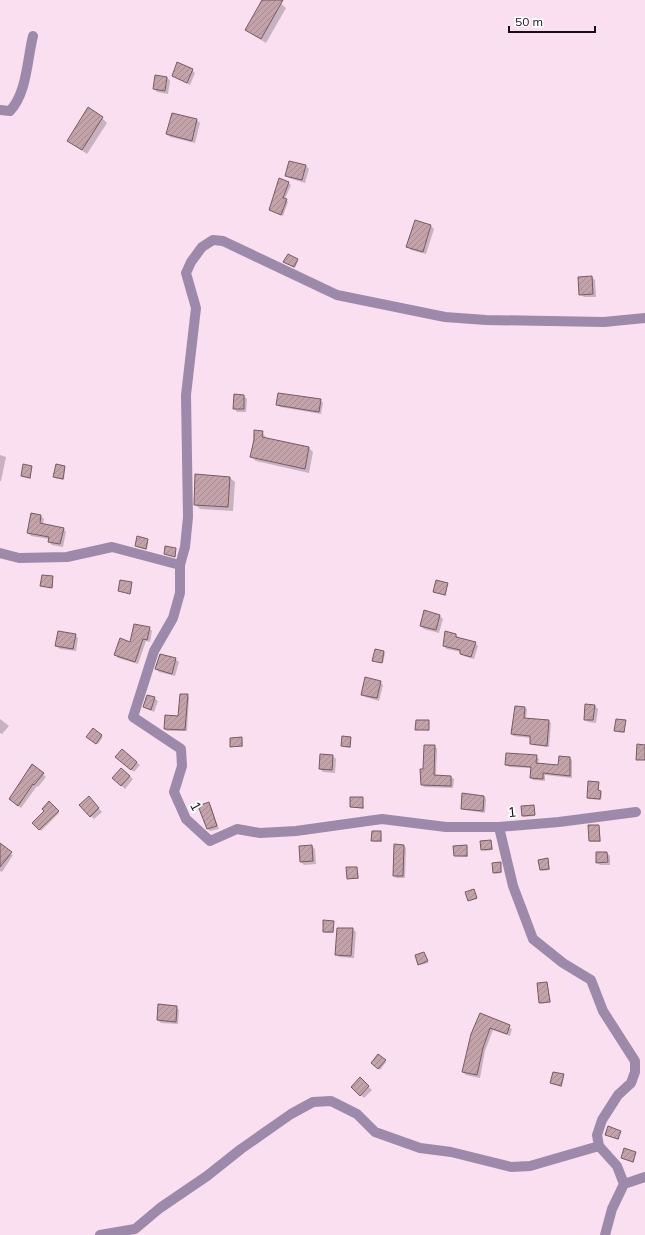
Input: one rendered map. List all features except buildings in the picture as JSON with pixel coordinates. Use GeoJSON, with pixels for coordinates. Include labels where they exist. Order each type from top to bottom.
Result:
{"type":"FeatureCollection","features":[{"type":"Feature","properties":{"kind":"street"},"geometry":{"type":"LineString","coordinates":[[0,110],[10,111],[17,104],[33,36]]}},
{"type":"Feature","properties":{"kind":"street"},"geometry":{"type":"LineString","coordinates":[[0,553],[20,558],[67,557],[112,547],[180,565],[185,547],[188,517],[186,394],[196,308],[186,273],[191,262],[202,247],[213,240],[223,240],[337,295],[445,317],[486,320],[604,322],[645,318]]}},
{"type":"Feature","properties":{"kind":"street","name":"1"},"geometry":{"type":"LineString","coordinates":[[180,565],[180,593],[173,618],[154,651],[132,717],[181,749],[182,766],[174,792],[186,819],[210,841],[237,829],[260,833],[296,831],[382,819],[446,827],[499,827],[559,822],[636,812]]}},
{"type":"Feature","properties":{"kind":"street"},"geometry":{"type":"LineString","coordinates":[[499,827],[513,886],[533,939],[563,963],[591,980],[603,1011],[635,1061],[635,1072],[630,1083],[618,1095],[602,1120],[597,1135],[599,1146],[617,1166],[624,1184]]}},
{"type":"Feature","properties":{"kind":"street"},"geometry":{"type":"LineString","coordinates":[[100,1235],[135,1229],[160,1208],[208,1176],[241,1149],[291,1114],[313,1102],[331,1101],[357,1114],[375,1132],[420,1148],[451,1152],[477,1160],[511,1167],[530,1166],[599,1146]]}},
{"type":"Feature","properties":{"kind":"street"},"geometry":{"type":"LineString","coordinates":[[605,1235],[612,1209],[624,1184],[645,1177]]}}]}
